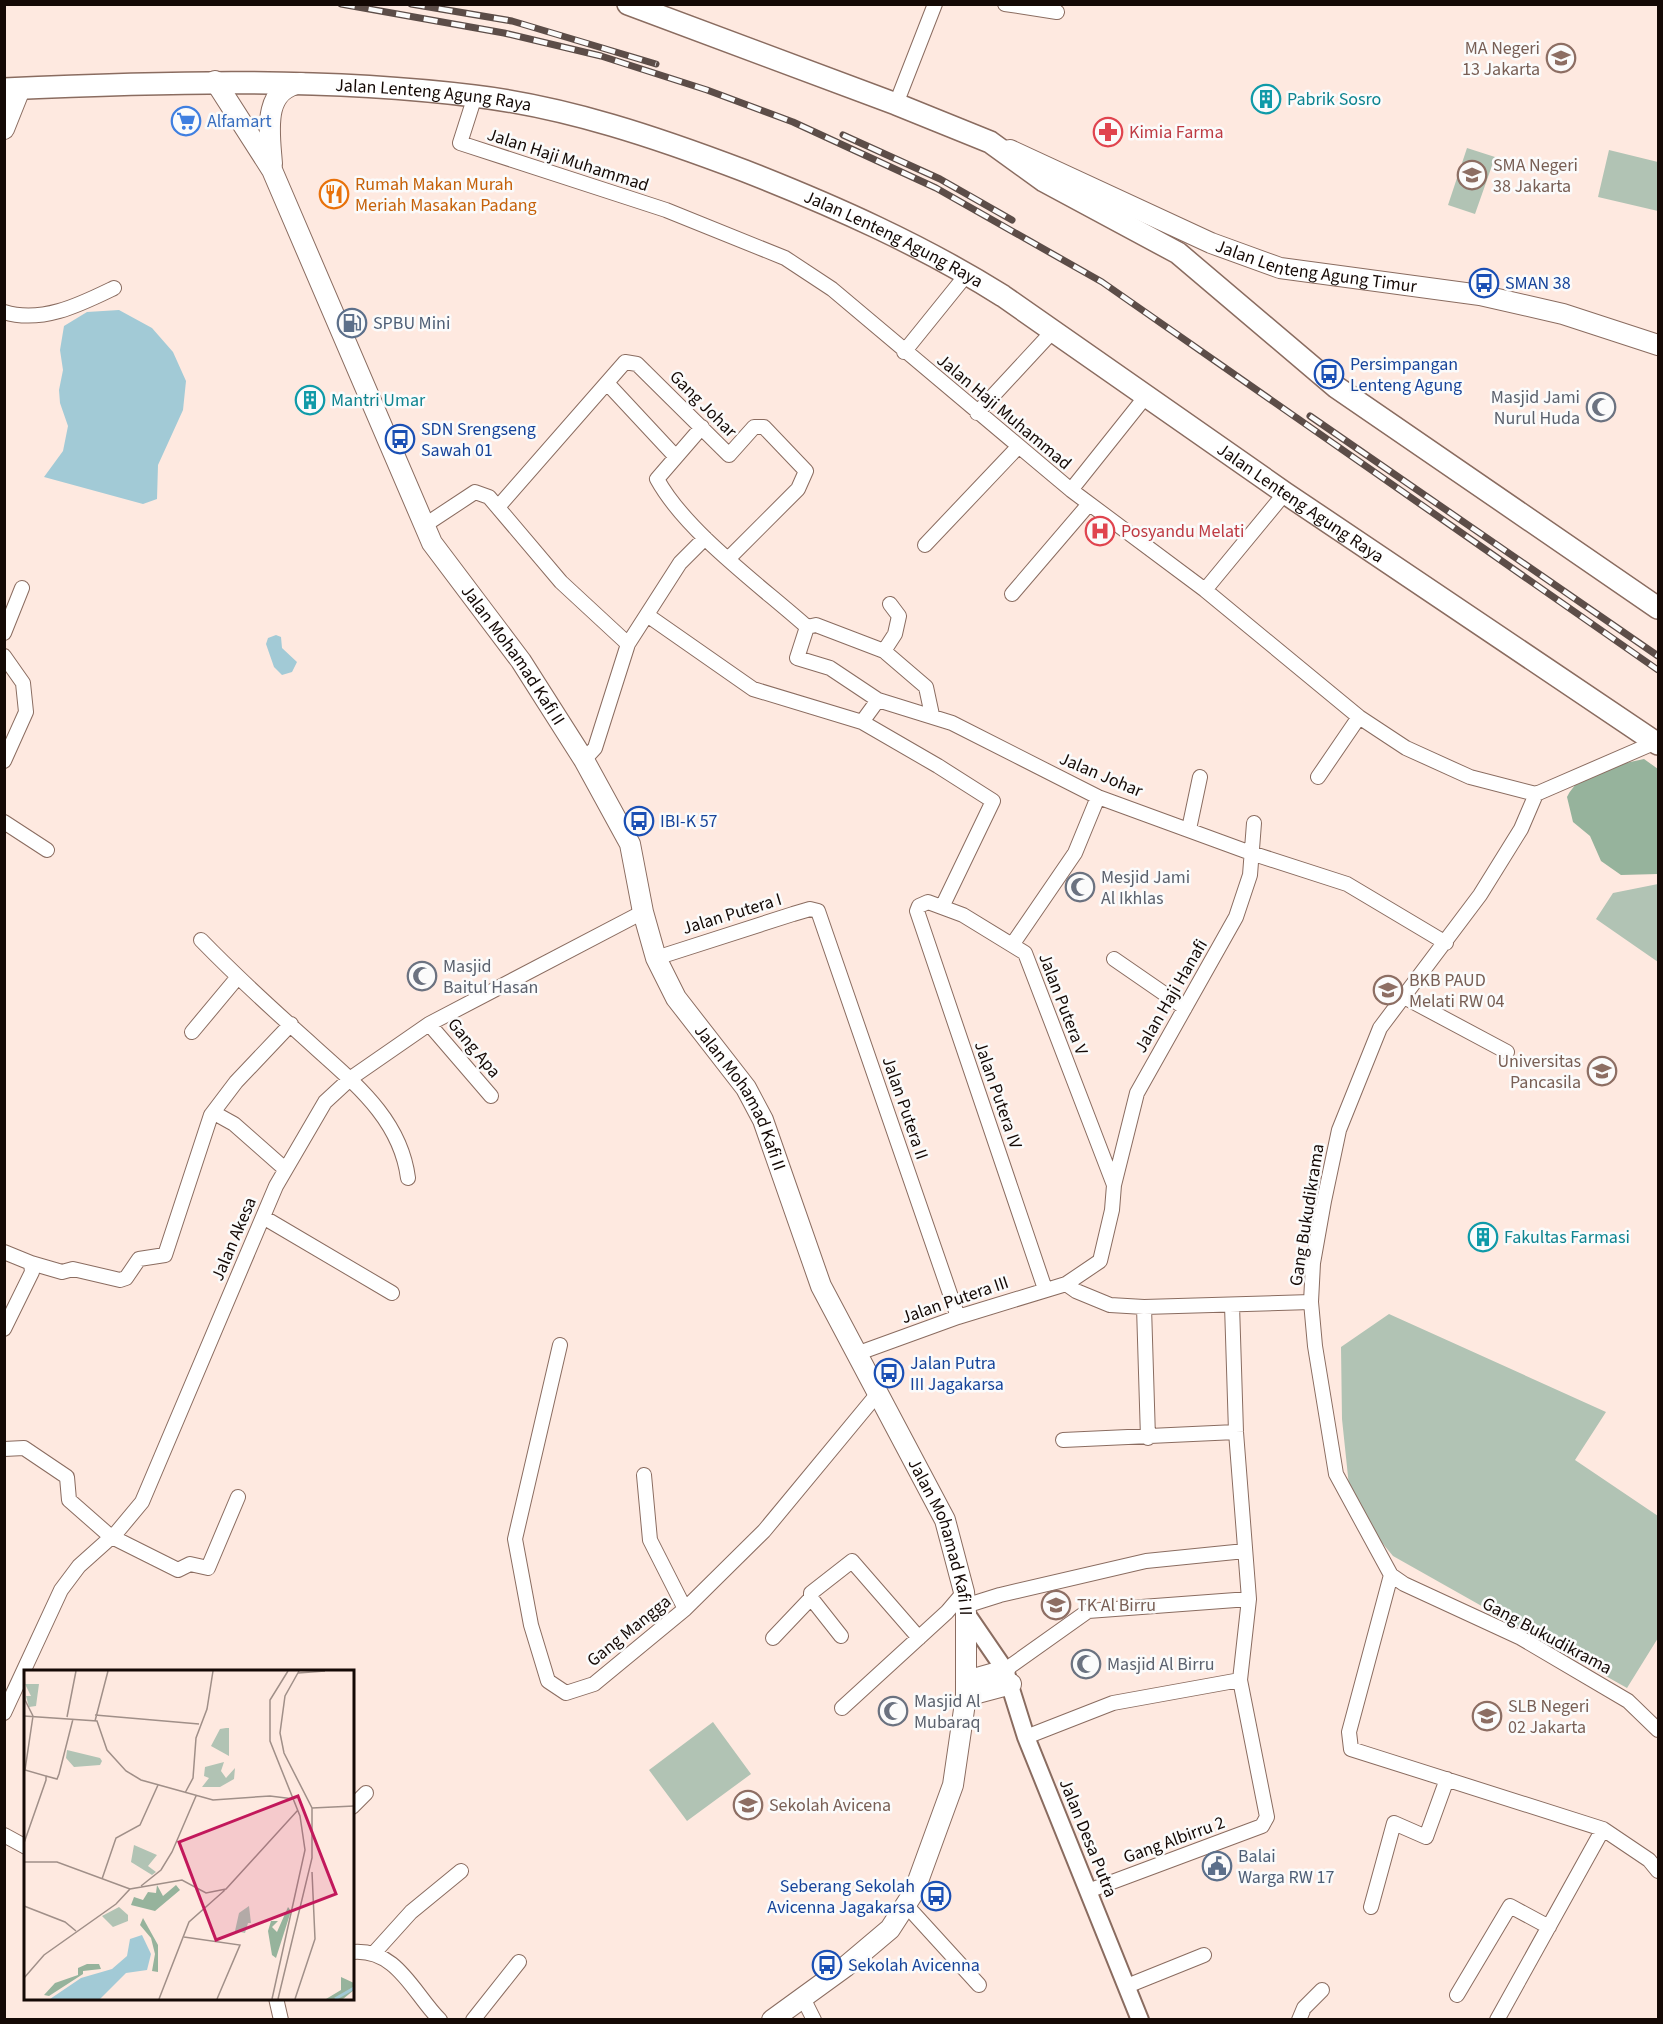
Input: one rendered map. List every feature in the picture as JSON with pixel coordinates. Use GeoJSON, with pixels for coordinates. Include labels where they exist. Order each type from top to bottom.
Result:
{"type":"FeatureCollection","features":[{"type":"Feature","properties":{"kind":"main road"},"geometry":{"type":"LineString","coordinates":[[628,4],[896,104],[990,142],[1044,181],[1178,253],[1336,387],[1659,608]]}},
{"type":"Feature","properties":{"kind":"main road","name":"Jalan Lenteng Agung Raya"},"geometry":{"type":"LineString","coordinates":[[12,89],[214,81],[301,83],[475,96],[584,118],[678,146],[834,206],[967,274],[1053,331],[1285,493],[1657,743]]}},
{"type":"Feature","properties":{"kind":"main road","name":"Jalan Mohamad Kafi II"},"geometry":{"type":"LineString","coordinates":[[214,81],[272,170],[432,543],[520,661],[584,760],[630,844],[643,912],[656,958],[676,998],[746,1088],[763,1120],[809,1257],[856,1354],[879,1392],[945,1520],[965,1604],[966,1689],[953,1785],[914,1892],[890,1929],[803,1998],[772,2019]]}},
{"type":"Feature","properties":{"kind":"main road","name":"Jalan Mohamad Kafi II"},"geometry":{"type":"LineString","coordinates":[[272,170],[268,116],[280,93],[291,84],[301,83]]}},
{"type":"Feature","properties":{"kind":"main road"},"geometry":{"type":"LineString","coordinates":[[4,129],[12,89]]}},
{"type":"Feature","properties":{"kind":"main road","name":"Jalan Lenteng Agung Timur"},"geometry":{"type":"LineString","coordinates":[[990,142],[1210,243],[1280,268],[1480,296],[1563,314],[1659,345]]}},
{"type":"Feature","properties":{"kind":"main road"},"geometry":{"type":"LineString","coordinates":[[966,1689],[1008,1677]]}},
{"type":"Feature","properties":{"kind":"street"},"geometry":{"type":"LineString","coordinates":[[896,104],[935,4]]}},
{"type":"Feature","properties":{"kind":"street"},"geometry":{"type":"LineString","coordinates":[[1005,4],[1058,12]]}},
{"type":"Feature","properties":{"kind":"street","name":"Jalan Haji Muhammad"},"geometry":{"type":"LineString","coordinates":[[475,96],[460,143],[666,210],[784,258],[832,289],[1018,447],[1089,504],[1205,590],[1359,717],[1406,748],[1470,777],[1536,794]]}},
{"type":"Feature","properties":{"kind":"street"},"geometry":{"type":"LineString","coordinates":[[904,352],[967,274]]}},
{"type":"Feature","properties":{"kind":"street"},"geometry":{"type":"LineString","coordinates":[[4,312],[28,316],[54,312],[83,303],[114,288]]}},
{"type":"Feature","properties":{"kind":"street"},"geometry":{"type":"LineString","coordinates":[[977,413],[1053,331]]}},
{"type":"Feature","properties":{"kind":"street","name":"Gang Johar"},"geometry":{"type":"LineString","coordinates":[[498,507],[625,362],[637,364],[729,454],[754,428],[764,427],[807,471],[798,489],[729,558]]}},
{"type":"Feature","properties":{"kind":"street"},"geometry":{"type":"LineString","coordinates":[[607,383],[675,456]]}},
{"type":"Feature","properties":{"kind":"street"},"geometry":{"type":"LineString","coordinates":[[1071,490],[1146,396]]}},
{"type":"Feature","properties":{"kind":"street"},"geometry":{"type":"LineString","coordinates":[[702,427],[657,479],[670,502],[705,538],[807,627]]}},
{"type":"Feature","properties":{"kind":"street"},"geometry":{"type":"LineString","coordinates":[[925,545],[1018,447]]}},
{"type":"Feature","properties":{"kind":"street"},"geometry":{"type":"LineString","coordinates":[[425,525],[475,492],[489,497],[561,582],[628,644]]}},
{"type":"Feature","properties":{"kind":"street"},"geometry":{"type":"LineString","coordinates":[[1205,590],[1285,493]]}},
{"type":"Feature","properties":{"kind":"street"},"geometry":{"type":"LineString","coordinates":[[1012,594],[1089,504]]}},
{"type":"Feature","properties":{"kind":"street"},"geometry":{"type":"LineString","coordinates":[[584,760],[595,748],[628,644],[680,563],[705,538]]}},
{"type":"Feature","properties":{"kind":"street"},"geometry":{"type":"LineString","coordinates":[[4,633],[22,588]]}},
{"type":"Feature","properties":{"kind":"street"},"geometry":{"type":"LineString","coordinates":[[884,651],[895,634],[899,616],[890,603]]}},
{"type":"Feature","properties":{"kind":"street"},"geometry":{"type":"LineString","coordinates":[[647,615],[753,689],[862,722],[993,801],[942,907]]}},
{"type":"Feature","properties":{"kind":"street"},"geometry":{"type":"LineString","coordinates":[[816,625],[884,651],[926,687],[932,715],[878,700],[830,668],[797,658],[807,627],[816,625]]}},
{"type":"Feature","properties":{"kind":"street"},"geometry":{"type":"LineString","coordinates":[[4,656],[23,683],[26,712],[4,761]]}},
{"type":"Feature","properties":{"kind":"street"},"geometry":{"type":"LineString","coordinates":[[862,722],[878,700]]}},
{"type":"Feature","properties":{"kind":"street","name":"Jalan Johar"},"geometry":{"type":"LineString","coordinates":[[932,715],[1098,797],[1251,853],[1347,884],[1446,943]]}},
{"type":"Feature","properties":{"kind":"street"},"geometry":{"type":"LineString","coordinates":[[1318,777],[1359,717]]}},
{"type":"Feature","properties":{"kind":"street"},"geometry":{"type":"LineString","coordinates":[[1536,794],[1657,743]]}},
{"type":"Feature","properties":{"kind":"street"},"geometry":{"type":"LineString","coordinates":[[1189,829],[1200,777]]}},
{"type":"Feature","properties":{"kind":"street","name":"Gang Bukudikrama"},"geometry":{"type":"LineString","coordinates":[[1536,794],[1521,829],[1446,943],[1380,1028],[1339,1130],[1315,1253],[1311,1302],[1315,1346],[1336,1474],[1391,1575],[1404,1584],[1521,1638],[1628,1701],[1659,1730]]}},
{"type":"Feature","properties":{"kind":"street"},"geometry":{"type":"LineString","coordinates":[[1012,945],[1075,853],[1098,797]]}},
{"type":"Feature","properties":{"kind":"street"},"geometry":{"type":"LineString","coordinates":[[4,822],[47,850]]}},
{"type":"Feature","properties":{"kind":"street","name":"Jalan Haji Hanafi"},"geometry":{"type":"LineString","coordinates":[[1114,1185],[1137,1093],[1236,917],[1250,875],[1254,823]]}},
{"type":"Feature","properties":{"kind":"street","name":"Jalan Putera IV"},"geometry":{"type":"LineString","coordinates":[[942,907],[928,902],[919,906],[916,911],[1045,1289]]}},
{"type":"Feature","properties":{"kind":"street","name":"Jalan Putera V"},"geometry":{"type":"LineString","coordinates":[[942,907],[963,915],[1025,953],[1114,1185]]}},
{"type":"Feature","properties":{"kind":"street","name":"Jalan Putera I"},"geometry":{"type":"LineString","coordinates":[[656,958],[802,911],[810,909],[818,911]]}},
{"type":"Feature","properties":{"kind":"street","name":"Jalan Putera II"},"geometry":{"type":"LineString","coordinates":[[818,911],[958,1317]]}},
{"type":"Feature","properties":{"kind":"street","name":"Jalan Akesa"},"geometry":{"type":"LineString","coordinates":[[5,1711],[61,1590],[79,1566],[117,1532],[142,1502],[285,1168],[325,1102],[351,1078],[429,1024],[643,912]]}},
{"type":"Feature","properties":{"kind":"street"},"geometry":{"type":"LineString","coordinates":[[201,940],[237,978],[369,1095],[405,1156],[408,1178]]}},
{"type":"Feature","properties":{"kind":"street"},"geometry":{"type":"LineString","coordinates":[[1114,959],[1185,1008]]}},
{"type":"Feature","properties":{"kind":"street"},"geometry":{"type":"LineString","coordinates":[[192,1032],[237,978]]}},
{"type":"Feature","properties":{"kind":"street"},"geometry":{"type":"LineString","coordinates":[[1404,997],[1507,1052]]}},
{"type":"Feature","properties":{"kind":"street"},"geometry":{"type":"LineString","coordinates":[[4,1252],[62,1272],[74,1269],[120,1280],[126,1278],[139,1259],[165,1255],[210,1115],[236,1082],[291,1024]]}},
{"type":"Feature","properties":{"kind":"street","name":"Gang Apa"},"geometry":{"type":"LineString","coordinates":[[429,1024],[491,1096]]}},
{"type":"Feature","properties":{"kind":"street"},"geometry":{"type":"LineString","coordinates":[[210,1115],[216,1113],[234,1124],[285,1168]]}},
{"type":"Feature","properties":{"kind":"street","name":"Jalan Putera III"},"geometry":{"type":"LineString","coordinates":[[856,1354],[958,1317],[1065,1284],[1100,1262],[1112,1210],[1114,1185]]}},
{"type":"Feature","properties":{"kind":"street"},"geometry":{"type":"LineString","coordinates":[[263,1217],[392,1293]]}},
{"type":"Feature","properties":{"kind":"street"},"geometry":{"type":"LineString","coordinates":[[4,1329],[32,1272],[31,1263]]}},
{"type":"Feature","properties":{"kind":"street"},"geometry":{"type":"LineString","coordinates":[[1065,1284],[1110,1305],[1144,1307],[1311,1302]]}},
{"type":"Feature","properties":{"kind":"street"},"geometry":{"type":"LineString","coordinates":[[1026,1737],[1113,1703],[1240,1680],[1249,1599],[1236,1432],[1232,1305]]}},
{"type":"Feature","properties":{"kind":"street"},"geometry":{"type":"LineString","coordinates":[[1144,1307],[1148,1437]]}},
{"type":"Feature","properties":{"kind":"street","name":"Gang Mangga"},"geometry":{"type":"LineString","coordinates":[[560,1345],[515,1539],[531,1625],[548,1681],[566,1693],[594,1684],[685,1609],[764,1531],[879,1392]]}},
{"type":"Feature","properties":{"kind":"street"},"geometry":{"type":"LineString","coordinates":[[1063,1440],[1236,1432]]}},
{"type":"Feature","properties":{"kind":"street"},"geometry":{"type":"LineString","coordinates":[[4,1449],[24,1448],[67,1477],[69,1500],[110,1536],[178,1570],[190,1564],[208,1568],[238,1497]]}},
{"type":"Feature","properties":{"kind":"street"},"geometry":{"type":"LineString","coordinates":[[645,1475],[650,1540],[685,1609]]}},
{"type":"Feature","properties":{"kind":"street"},"geometry":{"type":"LineString","coordinates":[[842,1708],[919,1638],[965,1604],[1146,1561],[1245,1551]]}},
{"type":"Feature","properties":{"kind":"street"},"geometry":{"type":"LineString","coordinates":[[773,1638],[811,1598],[814,1589],[849,1561],[854,1562],[919,1638]]}},
{"type":"Feature","properties":{"kind":"street"},"geometry":{"type":"LineString","coordinates":[[1391,1575],[1349,1732],[1351,1749],[1603,1829],[1649,1860],[1659,1871]]}},
{"type":"Feature","properties":{"kind":"street"},"geometry":{"type":"LineString","coordinates":[[811,1598],[841,1636]]}},
{"type":"Feature","properties":{"kind":"street"},"geometry":{"type":"LineString","coordinates":[[1008,1677],[1088,1611],[1249,1599]]}},
{"type":"Feature","properties":{"kind":"street","name":"Jalan Desa Putra"},"geometry":{"type":"LineString","coordinates":[[965,1604],[1008,1677],[1026,1737],[1140,2019]]}},
{"type":"Feature","properties":{"kind":"street","name":"Gang Albirru 2"},"geometry":{"type":"LineString","coordinates":[[1089,1891],[1262,1827],[1267,1817],[1240,1680]]}},
{"type":"Feature","properties":{"kind":"street"},"geometry":{"type":"LineString","coordinates":[[1371,1907],[1394,1823],[1426,1837],[1447,1779]]}},
{"type":"Feature","properties":{"kind":"street"},"geometry":{"type":"LineString","coordinates":[[354,1805],[366,1792]]}},
{"type":"Feature","properties":{"kind":"street"},"geometry":{"type":"LineString","coordinates":[[1497,2019],[1603,1829]]}},
{"type":"Feature","properties":{"kind":"street"},"geometry":{"type":"LineString","coordinates":[[4,1835],[24,1846]]}},
{"type":"Feature","properties":{"kind":"street"},"geometry":{"type":"LineString","coordinates":[[374,1953],[411,1912],[462,1871]]}},
{"type":"Feature","properties":{"kind":"street"},"geometry":{"type":"LineString","coordinates":[[906,1905],[979,1985]]}},
{"type":"Feature","properties":{"kind":"street"},"geometry":{"type":"LineString","coordinates":[[1457,1995],[1510,1906],[1549,1927]]}},
{"type":"Feature","properties":{"kind":"street"},"geometry":{"type":"LineString","coordinates":[[354,1952],[374,1953],[398,1967],[440,2019]]}},
{"type":"Feature","properties":{"kind":"street"},"geometry":{"type":"LineString","coordinates":[[1127,1986],[1204,1955]]}},
{"type":"Feature","properties":{"kind":"street"},"geometry":{"type":"LineString","coordinates":[[473,2019],[519,1962]]}},
{"type":"Feature","properties":{"kind":"street"},"geometry":{"type":"LineString","coordinates":[[1299,2019],[1304,2008],[1322,1990]]}},
{"type":"Feature","properties":{"kind":"street"},"geometry":{"type":"LineString","coordinates":[[803,1998],[814,2019]]}},
{"type":"Feature","properties":{"kind":"street"},"geometry":{"type":"LineString","coordinates":[[276,2000],[281,2019]]}},
{"type":"Feature","properties":{"kind":"green space"},"geometry":{"type":"Polygon","coordinates":[[[1467,148],[1495,157],[1475,214],[1448,205],[1467,148]]]}},
{"type":"Feature","properties":{"kind":"green space"},"geometry":{"type":"Polygon","coordinates":[[[1609,150],[1658,162],[1658,211],[1598,197],[1609,150]]]}},
{"type":"Feature","properties":{"kind":"green space"},"geometry":{"type":"Polygon","coordinates":[[[1644,759],[1658,769],[1658,874],[1621,875],[1601,861],[1590,836],[1573,822],[1567,797],[1573,787],[1590,774],[1611,766],[1644,759]]]}},
{"type":"Feature","properties":{"kind":"green space"},"geometry":{"type":"Polygon","coordinates":[[[1658,884],[1658,962],[1596,919],[1613,893],[1658,884]]]}},
{"type":"Feature","properties":{"kind":"green space"},"geometry":{"type":"Polygon","coordinates":[[[1389,1314],[1606,1412],[1575,1460],[1658,1516],[1658,1638],[1627,1688],[1393,1556],[1379,1539],[1349,1486],[1342,1419],[1341,1347],[1389,1314]]]}},
{"type":"Feature","properties":{"kind":"green space"},"geometry":{"type":"Polygon","coordinates":[[[713,1722],[751,1774],[687,1821],[649,1770],[713,1722]]]}},
{"type":"Feature","properties":{"kind":"water"},"geometry":{"type":"Polygon","coordinates":[[[119,310],[152,328],[173,352],[186,381],[183,410],[158,465],[157,499],[143,504],[44,477],[63,451],[68,426],[60,403],[59,390],[63,370],[60,350],[64,326],[87,312],[119,310]]]}},
{"type":"Feature","properties":{"kind":"water"},"geometry":{"type":"Polygon","coordinates":[[[276,635],[281,637],[282,648],[297,662],[292,672],[282,675],[274,667],[266,644],[268,638],[276,635]]]}},
{"type":"Feature","properties":{"kind":"railway"},"geometry":{"type":"LineString","coordinates":[[341,4],[504,33],[601,56],[707,90],[793,122],[936,188],[1102,282],[1658,670]]}},
{"type":"Feature","properties":{"kind":"railway"},"geometry":{"type":"LineString","coordinates":[[411,4],[512,21],[656,64]]}},
{"type":"Feature","properties":{"kind":"railway"},"geometry":{"type":"LineString","coordinates":[[843,135],[940,179],[1012,220]]}},
{"type":"Feature","properties":{"kind":"railway"},"geometry":{"type":"LineString","coordinates":[[1310,416],[1658,656]]}},
{"type":"Feature","properties":{"kind":"place","name":"MA Negeri 13 Jakarta"},"geometry":{"type":"Point","coordinates":[1561,58]}},
{"type":"Feature","properties":{"kind":"place","name":"Pabrik Sosro"},"geometry":{"type":"Point","coordinates":[1266,99]}},
{"type":"Feature","properties":{"kind":"place","name":"Alfamart"},"geometry":{"type":"Point","coordinates":[186,121]}},
{"type":"Feature","properties":{"kind":"place","name":"Kimia Farma"},"geometry":{"type":"Point","coordinates":[1108,132]}},
{"type":"Feature","properties":{"kind":"place","name":"SMA Negeri 38 Jakarta"},"geometry":{"type":"Point","coordinates":[1472,175]}},
{"type":"Feature","properties":{"kind":"place","name":"Rumah Makan Murah Meriah Masakan Padang"},"geometry":{"type":"Point","coordinates":[334,194]}},
{"type":"Feature","properties":{"kind":"place","name":"SMAN 38"},"geometry":{"type":"Point","coordinates":[1484,283]}},
{"type":"Feature","properties":{"kind":"place","name":"SPBU Mini"},"geometry":{"type":"Point","coordinates":[352,323]}},
{"type":"Feature","properties":{"kind":"place","name":"Persimpangan Lenteng Agung"},"geometry":{"type":"Point","coordinates":[1329,374]}},
{"type":"Feature","properties":{"kind":"place","name":"Mantri Umar"},"geometry":{"type":"Point","coordinates":[310,400]}},
{"type":"Feature","properties":{"kind":"place","name":"Masjid Jami Nurul Huda"},"geometry":{"type":"Point","coordinates":[1601,407]}},
{"type":"Feature","properties":{"kind":"place","name":"SDN Srengseng Sawah 01"},"geometry":{"type":"Point","coordinates":[400,439]}},
{"type":"Feature","properties":{"kind":"place","name":"Posyandu Melati"},"geometry":{"type":"Point","coordinates":[1100,531]}},
{"type":"Feature","properties":{"kind":"place","name":"IBI-K 57"},"geometry":{"type":"Point","coordinates":[639,821]}},
{"type":"Feature","properties":{"kind":"place","name":"Mesjid Jami Al Ikhlas"},"geometry":{"type":"Point","coordinates":[1080,887]}},
{"type":"Feature","properties":{"kind":"place","name":"Masjid Baitul Hasan"},"geometry":{"type":"Point","coordinates":[422,976]}},
{"type":"Feature","properties":{"kind":"place","name":"BKB PAUD Melati RW 04"},"geometry":{"type":"Point","coordinates":[1388,990]}},
{"type":"Feature","properties":{"kind":"place","name":"Universitas Pancasila"},"geometry":{"type":"Point","coordinates":[1602,1071]}},
{"type":"Feature","properties":{"kind":"place","name":"Fakultas Farmasi"},"geometry":{"type":"Point","coordinates":[1483,1237]}},
{"type":"Feature","properties":{"kind":"place","name":"Jalan Putra III Jagakarsa"},"geometry":{"type":"Point","coordinates":[889,1373]}},
{"type":"Feature","properties":{"kind":"place","name":"TK Al Birru"},"geometry":{"type":"Point","coordinates":[1056,1605]}},
{"type":"Feature","properties":{"kind":"place","name":"Masjid Al Birru"},"geometry":{"type":"Point","coordinates":[1086,1664]}},
{"type":"Feature","properties":{"kind":"place","name":"Masjid Al Mubaraq"},"geometry":{"type":"Point","coordinates":[893,1711]}},
{"type":"Feature","properties":{"kind":"place","name":"SLB Negeri 02 Jakarta"},"geometry":{"type":"Point","coordinates":[1487,1716]}},
{"type":"Feature","properties":{"kind":"place","name":"Sekolah Avicena"},"geometry":{"type":"Point","coordinates":[748,1805]}},
{"type":"Feature","properties":{"kind":"place","name":"Balai Warga RW 17"},"geometry":{"type":"Point","coordinates":[1217,1866]}},
{"type":"Feature","properties":{"kind":"place","name":"Seberang Sekolah Avicenna Jagakarsa"},"geometry":{"type":"Point","coordinates":[936,1896]}},
{"type":"Feature","properties":{"kind":"place","name":"Sekolah Avicenna"},"geometry":{"type":"Point","coordinates":[827,1965]}}]}
